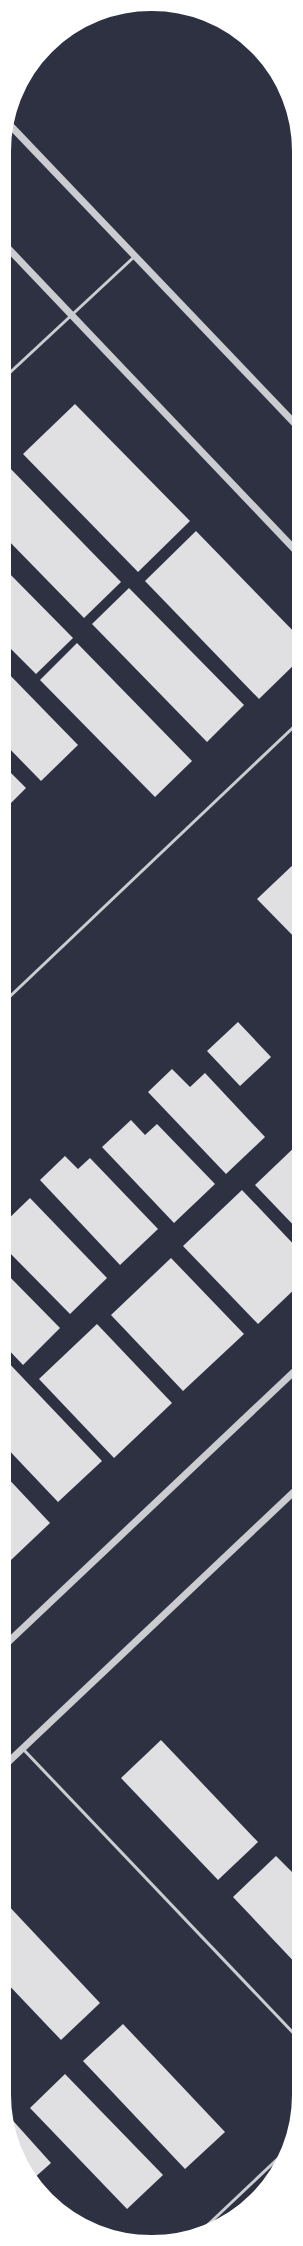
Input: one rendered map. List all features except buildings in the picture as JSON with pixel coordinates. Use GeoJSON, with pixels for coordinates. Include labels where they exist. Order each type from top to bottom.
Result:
{"type":"FeatureCollection","features":[{"type":"Feature","properties":{"kind":"street"},"geometry":{"type":"LineString","coordinates":[[12,127],[293,422]]}},
{"type":"Feature","properties":{"kind":"street"},"geometry":{"type":"LineString","coordinates":[[10,251],[293,548]]}},
{"type":"Feature","properties":{"kind":"street"},"geometry":{"type":"LineString","coordinates":[[10,1640],[293,1373]]}},
{"type":"Feature","properties":{"kind":"street"},"geometry":{"type":"LineString","coordinates":[[10,1761],[293,1493]]}},
{"type":"Feature","properties":{"kind":"lane"},"geometry":{"type":"LineString","coordinates":[[10,373],[135,256]]}},
{"type":"Feature","properties":{"kind":"lane"},"geometry":{"type":"LineString","coordinates":[[10,996],[293,727]]}},
{"type":"Feature","properties":{"kind":"lane"},"geometry":{"type":"LineString","coordinates":[[22,1749],[293,2033]]}},
{"type":"Feature","properties":{"kind":"lane"},"geometry":{"type":"LineString","coordinates":[[209,2223],[277,2160]]}}]}
